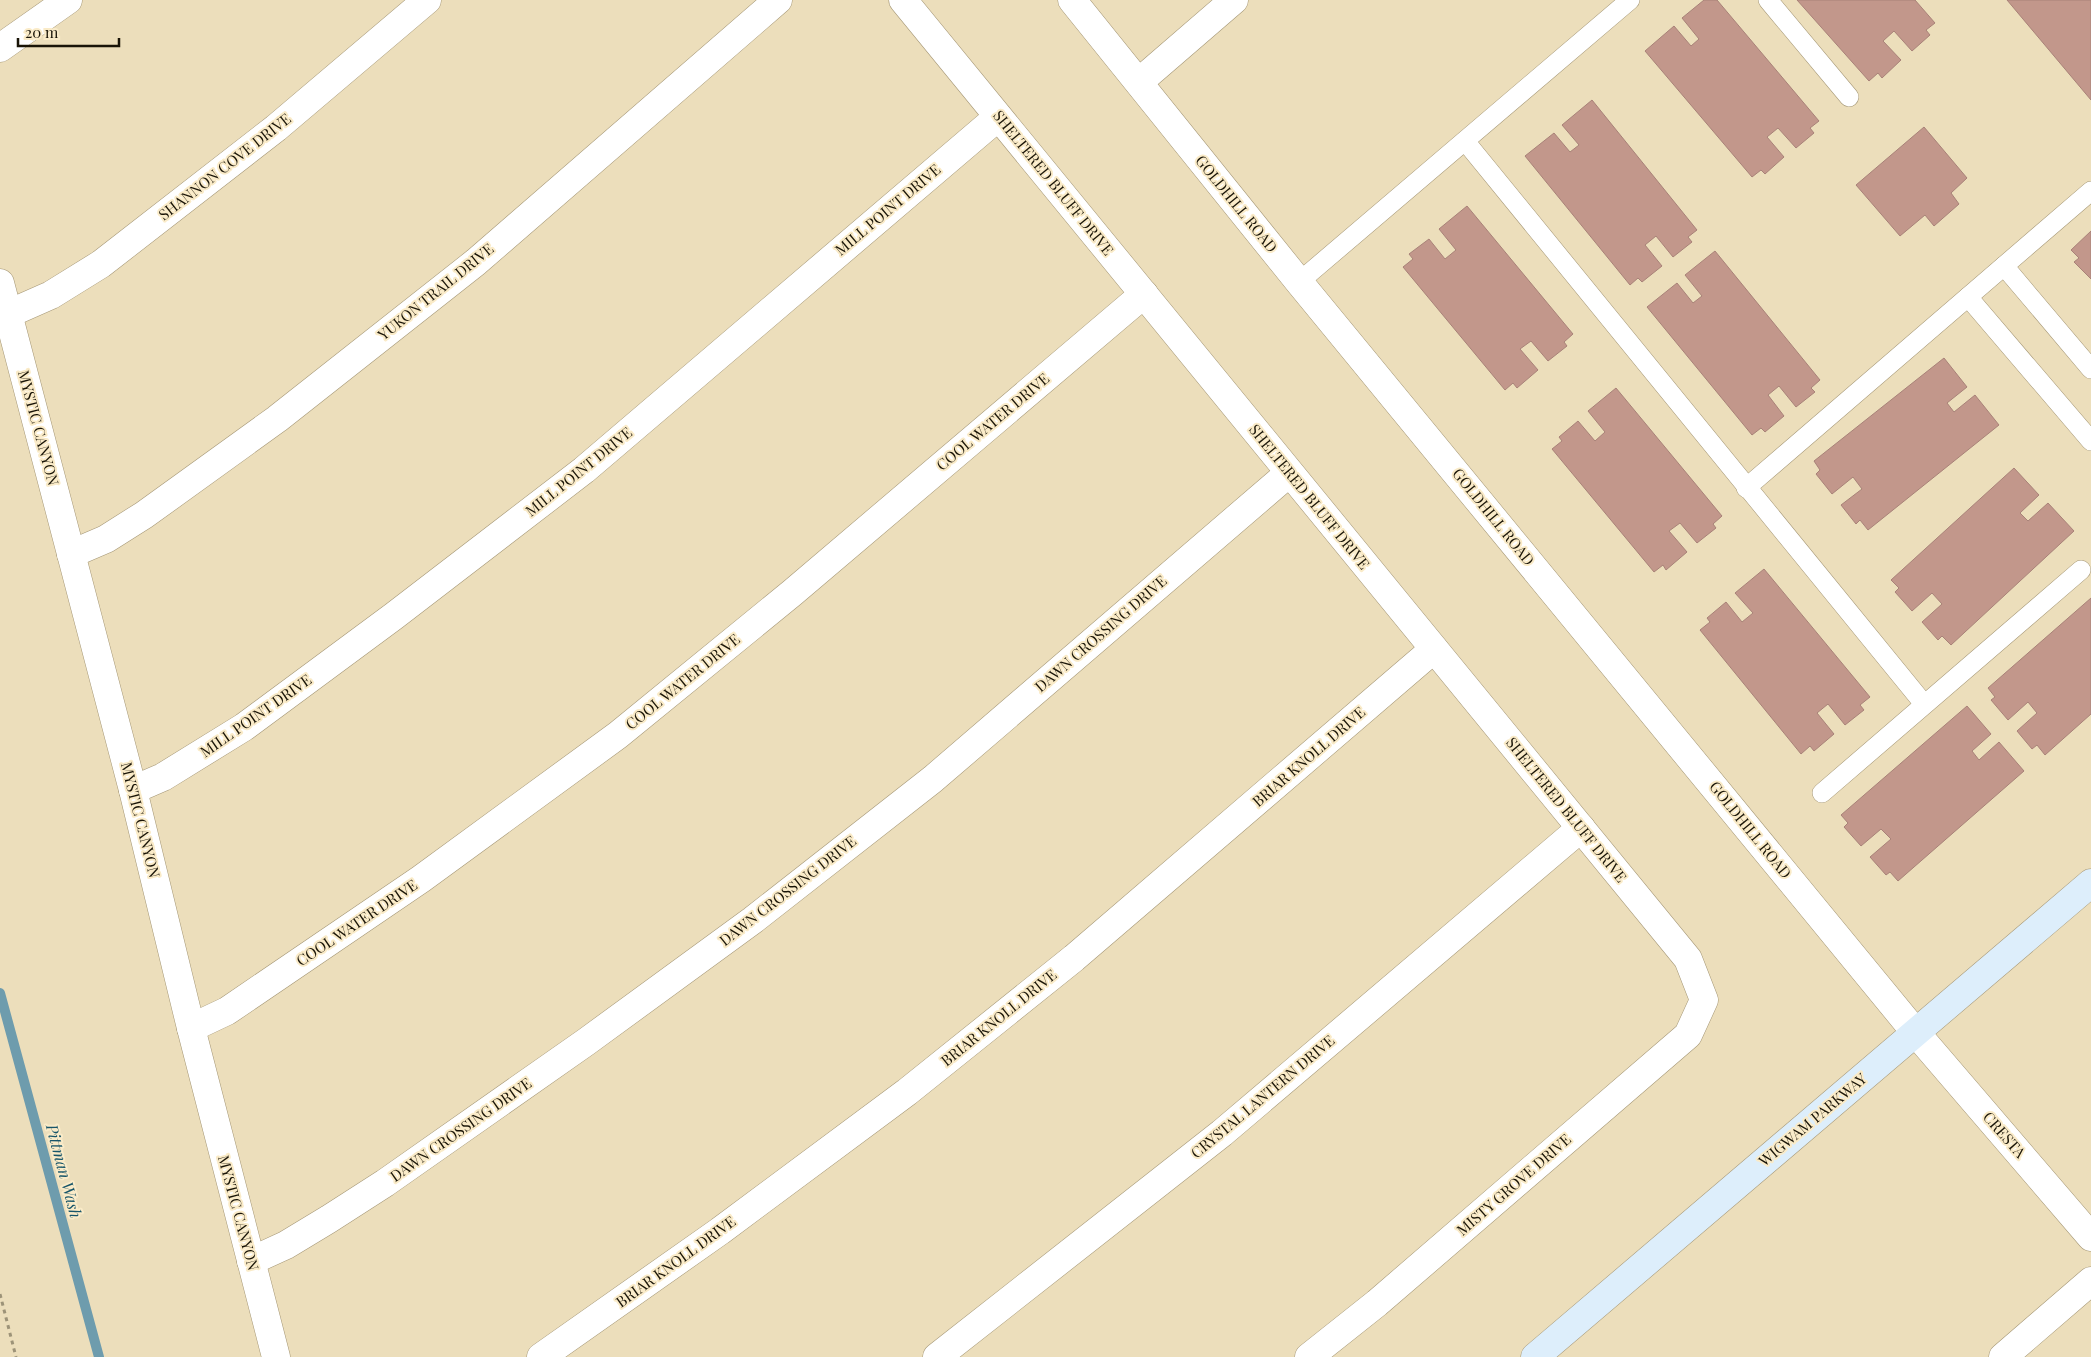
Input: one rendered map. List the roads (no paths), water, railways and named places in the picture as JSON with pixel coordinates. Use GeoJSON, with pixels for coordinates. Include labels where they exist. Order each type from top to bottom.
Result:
{"type":"FeatureCollection","features":[{"type":"Feature","properties":{"kind":"main road","name":"WIGWAM PARKWAY"},"geometry":{"type":"LineString","coordinates":[[1535,1357],[2091,883]]}},
{"type":"Feature","properties":{"kind":"street"},"geometry":{"type":"LineString","coordinates":[[0,48],[68,0]]}},
{"type":"Feature","properties":{"kind":"street","name":"SHANNON COVE DRIVE"},"geometry":{"type":"LineString","coordinates":[[8,314],[51,295],[101,264],[276,128],[427,0]]}},
{"type":"Feature","properties":{"kind":"street","name":"YUKON TRAIL DRIVE"},"geometry":{"type":"LineString","coordinates":[[71,554],[106,539],[144,515],[284,413],[476,262],[778,0]]}},
{"type":"Feature","properties":{"kind":"street","name":"SHELTERED BLUFF DRIVE"},"geometry":{"type":"LineString","coordinates":[[903,0],[1688,959],[1704,1000]]}},
{"type":"Feature","properties":{"kind":"street","name":"GOLDHILL ROAD"},"geometry":{"type":"LineString","coordinates":[[1072,0],[1299,282],[1916,1032]]}},
{"type":"Feature","properties":{"kind":"street"},"geometry":{"type":"LineString","coordinates":[[1139,82],[1234,0]]}},
{"type":"Feature","properties":{"kind":"street","name":"MILL POINT DRIVE"},"geometry":{"type":"LineString","coordinates":[[133,790],[163,777],[244,728],[394,616],[592,463],[998,117]]}},
{"type":"Feature","properties":{"kind":"street","name":"MYSTIC CANYON"},"geometry":{"type":"LineString","coordinates":[[0,284],[133,790],[191,1028],[276,1357]]}},
{"type":"Feature","properties":{"kind":"street","name":"COOL WATER DRIVE"},"geometry":{"type":"LineString","coordinates":[[191,1028],[227,1011],[421,879],[618,735],[792,593],[1144,294]]}},
{"type":"Feature","properties":{"kind":"street","name":"DAWN CROSSING DRIVE"},"geometry":{"type":"LineString","coordinates":[[251,1261],[286,1245],[385,1183],[586,1042],[753,920],[933,779],[1289,473]]}},
{"type":"Feature","properties":{"kind":"street","name":"BRIAR KNOLL DRIVE"},"geometry":{"type":"LineString","coordinates":[[541,1357],[720,1231],[907,1092],[1074,958],[1434,649]]}},
{"type":"Feature","properties":{"kind":"street","name":"CRYSTAL LANTERN DRIVE"},"geometry":{"type":"LineString","coordinates":[[937,1357],[1222,1133],[1581,828]]}},
{"type":"Feature","properties":{"kind":"street","name":"MISTY GROVE DRIVE"},"geometry":{"type":"LineString","coordinates":[[1309,1357],[1378,1303],[1688,1034],[1704,1000]]}},
{"type":"Feature","properties":{"kind":"street","name":"CRESTA"},"geometry":{"type":"LineString","coordinates":[[1916,1032],[2091,1237]]}},
{"type":"Feature","properties":{"kind":"street"},"geometry":{"type":"LineString","coordinates":[[2003,1357],[2091,1281]]}},
{"type":"Feature","properties":{"kind":"lane"},"geometry":{"type":"LineString","coordinates":[[1299,282],[1630,0]]}},
{"type":"Feature","properties":{"kind":"lane"},"geometry":{"type":"LineString","coordinates":[[1768,0],[1849,97]]}},
{"type":"Feature","properties":{"kind":"lane"},"geometry":{"type":"LineString","coordinates":[[1465,141],[1924,704]]}},
{"type":"Feature","properties":{"kind":"lane"},"geometry":{"type":"LineString","coordinates":[[1746,488],[2091,190]]}},
{"type":"Feature","properties":{"kind":"lane"},"geometry":{"type":"LineString","coordinates":[[2004,266],[2091,369]]}},
{"type":"Feature","properties":{"kind":"lane"},"geometry":{"type":"LineString","coordinates":[[1968,297],[2091,441]]}},
{"type":"Feature","properties":{"kind":"lane"},"geometry":{"type":"LineString","coordinates":[[1822,793],[2081,570]]}},
{"type":"Feature","properties":{"kind":"waterway","name":"Pittman Wash"},"geometry":{"type":"LineString","coordinates":[[0,993],[99,1357]]}}]}
